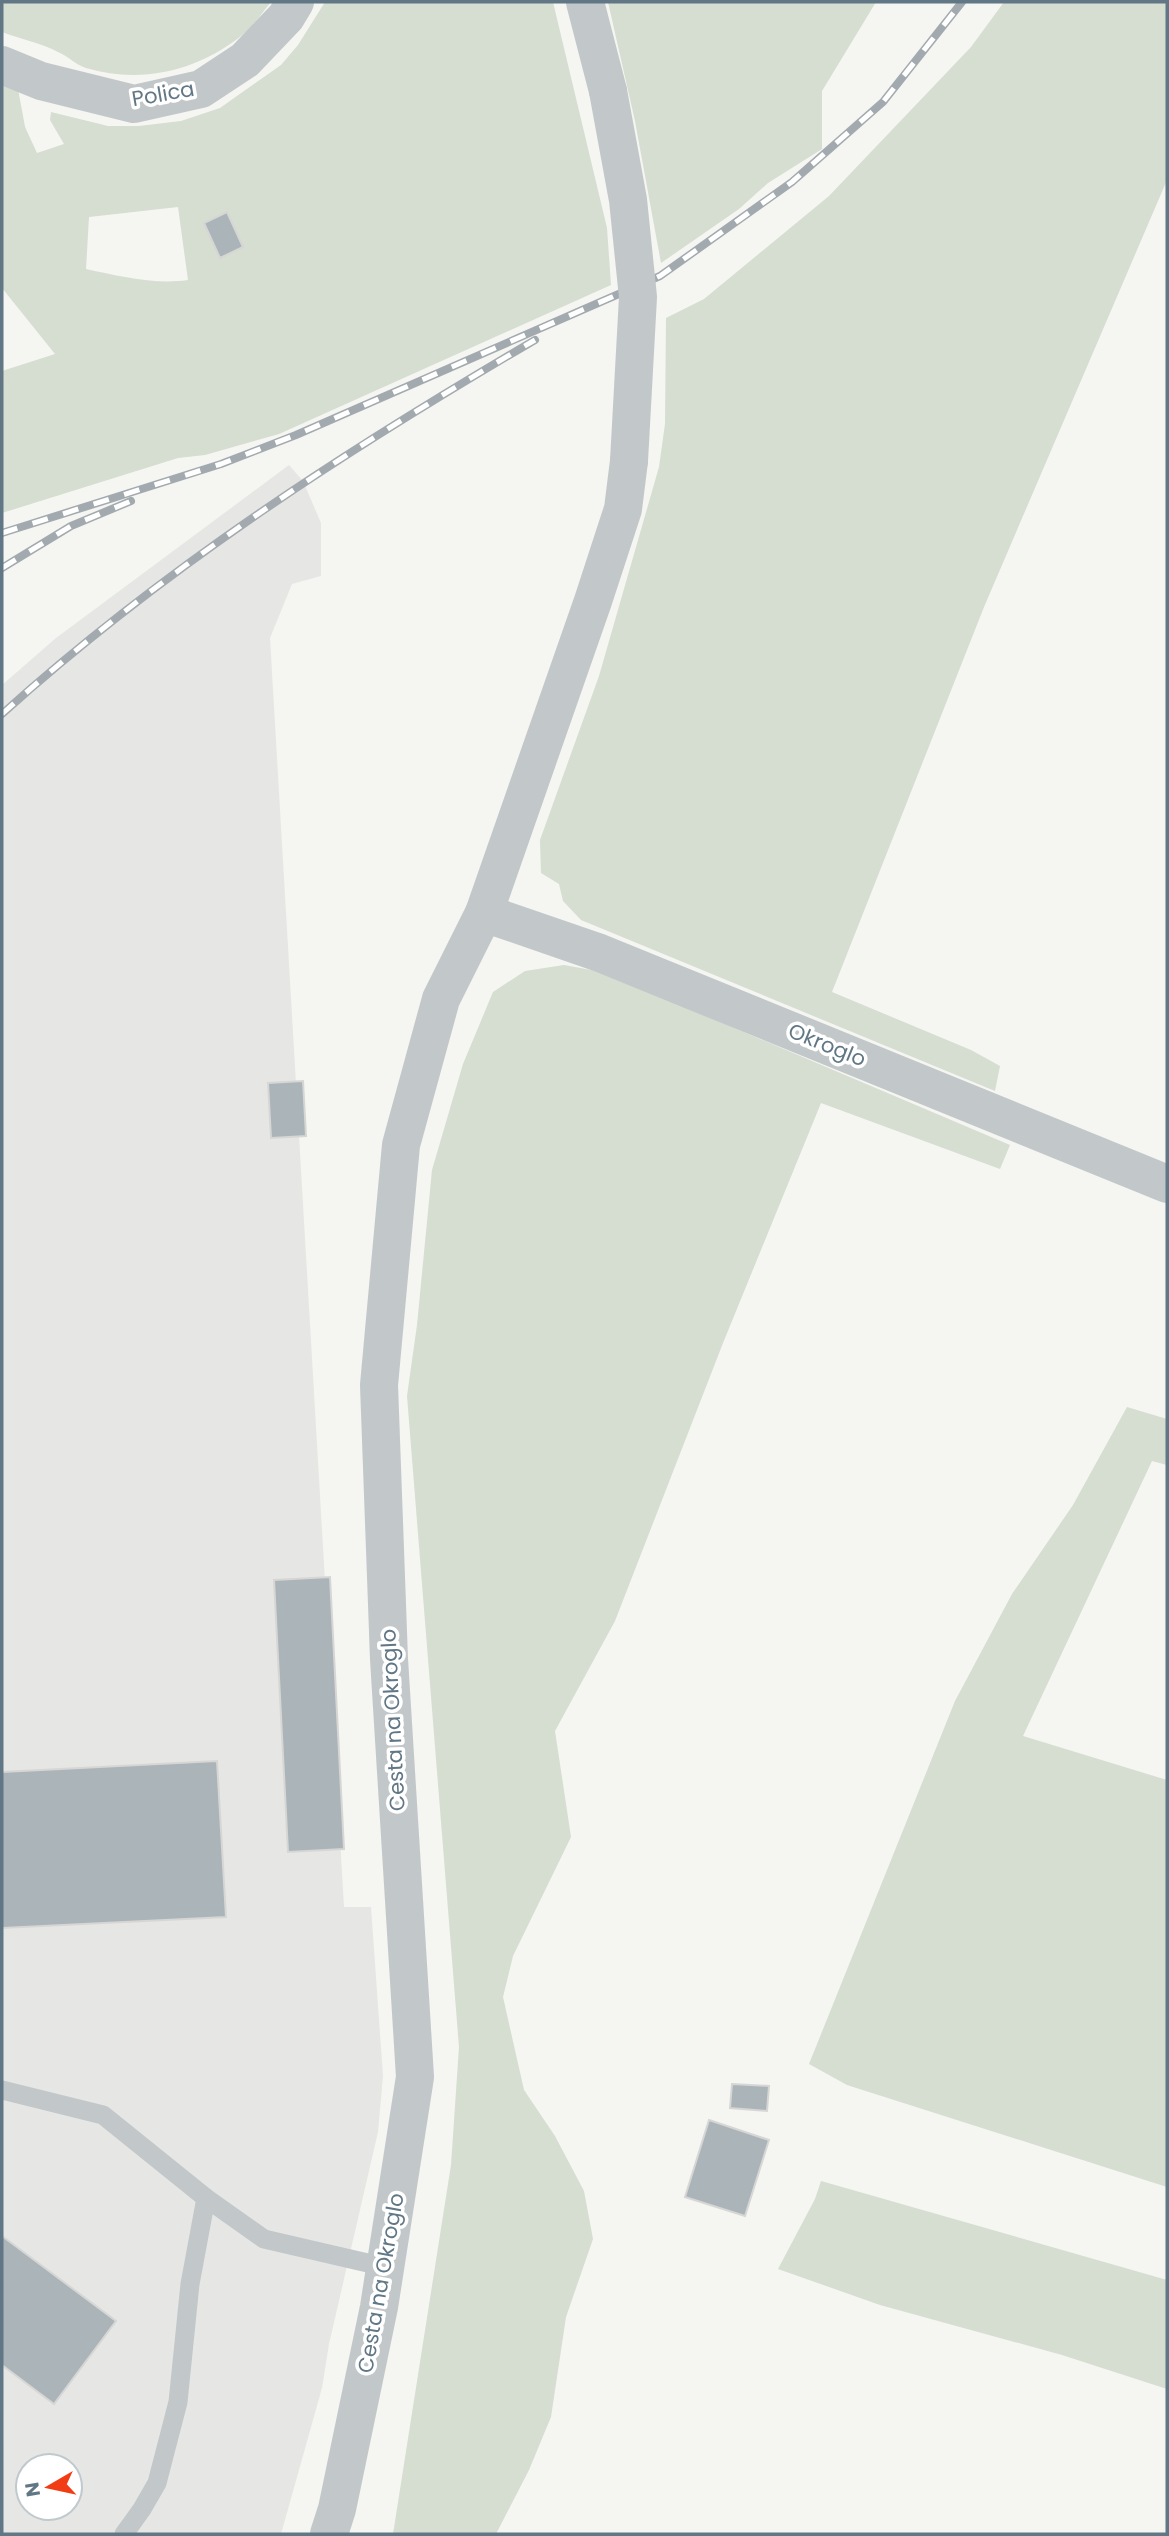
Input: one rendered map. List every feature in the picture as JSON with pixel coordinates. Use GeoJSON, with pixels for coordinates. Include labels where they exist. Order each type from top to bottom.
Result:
{"type":"FeatureCollection","features":[{"type":"Feature","properties":{"kind":"street","name":"Polica"},"geometry":{"type":"LineString","coordinates":[[2,65],[41,81],[134,104],[201,89],[245,60],[286,17],[295,2]]}},
{"type":"Feature","properties":{"kind":"street","name":"Cesta na Okroglo"},"geometry":{"type":"LineString","coordinates":[[329,2534],[337,2509],[379,2307],[415,2077],[389,1659],[379,1385],[401,1145],[441,999],[484,913],[593,601],[623,509],[629,461],[638,297],[628,200],[608,91],[585,2]]}},
{"type":"Feature","properties":{"kind":"street","name":"Okroglo"},"geometry":{"type":"LineString","coordinates":[[484,913],[600,953],[1167,1184]]}},
{"type":"Feature","properties":{"kind":"lane"},"geometry":{"type":"LineString","coordinates":[[2,2090],[103,2115],[206,2199],[264,2239],[385,2267]]}},
{"type":"Feature","properties":{"kind":"lane"},"geometry":{"type":"LineString","coordinates":[[124,2534],[157,2483],[178,2402],[190,2284],[206,2199]]}},
{"type":"Feature","properties":{"kind":"shaded area"},"geometry":{"type":"Polygon","coordinates":[[[2,2],[271,2],[247,31],[211,56],[171,70],[129,75],[86,68],[51,49],[2,32],[2,2]]]}},
{"type":"Feature","properties":{"kind":"shaded area"},"geometry":{"type":"Polygon","coordinates":[[[325,2],[553,2],[607,228],[611,285],[279,434],[205,455],[178,458],[2,513],[2,371],[55,354],[2,288],[2,83],[18,89],[25,127],[37,153],[64,144],[50,120],[51,112],[108,126],[139,126],[181,121],[220,108],[281,65],[298,45],[325,2]],[[178,207],[89,217],[86,269],[150,281],[188,280],[178,207]]]}},
{"type":"Feature","properties":{"kind":"shaded area"},"geometry":{"type":"Polygon","coordinates":[[[608,2],[876,2],[822,91],[822,149],[768,183],[739,209],[661,263],[635,121],[608,2]]]}},
{"type":"Feature","properties":{"kind":"shaded area"},"geometry":{"type":"Polygon","coordinates":[[[1004,2],[1167,2],[1167,180],[984,607],[832,992],[971,1050],[1000,1066],[995,1091],[581,920],[563,901],[559,884],[541,873],[540,840],[599,676],[659,467],[665,424],[666,318],[704,299],[829,196],[971,47],[1004,2]]]}},
{"type":"Feature","properties":{"kind":"shaded area"},"geometry":{"type":"Polygon","coordinates":[[[289,465],[303,481],[321,523],[321,576],[292,584],[270,638],[344,1907],[371,1907],[383,2076],[378,2132],[329,2344],[322,2388],[281,2534],[2,2534],[2,685],[56,638],[289,465]]]}},
{"type":"Feature","properties":{"kind":"shaded area"},"geometry":{"type":"Polygon","coordinates":[[[564,965],[602,972],[1010,1145],[1000,1169],[821,1103],[723,1343],[615,1621],[555,1731],[571,1837],[513,1956],[503,1997],[524,2090],[555,2136],[584,2191],[593,2239],[566,2317],[551,2417],[529,2470],[496,2534],[393,2534],[451,2165],[459,2047],[407,1396],[417,1325],[432,1170],[463,1064],[493,992],[525,971],[564,965]]]}},
{"type":"Feature","properties":{"kind":"shaded area"},"geometry":{"type":"Polygon","coordinates":[[[1127,1407],[1167,1419],[1167,1465],[1152,1461],[1023,1736],[1167,1780],[1167,2187],[847,2085],[809,2064],[955,1701],[1012,1594],[1073,1505],[1127,1407]]]}},
{"type":"Feature","properties":{"kind":"shaded area"},"geometry":{"type":"Polygon","coordinates":[[[821,2181],[1167,2280],[1167,2389],[1062,2355],[880,2305],[778,2269],[815,2199],[821,2181]]]}},
{"type":"Feature","properties":{"kind":"building"},"geometry":{"type":"Polygon","coordinates":[[[227,212],[243,247],[220,258],[204,223],[227,212]]]}},
{"type":"Feature","properties":{"kind":"building"},"geometry":{"type":"Polygon","coordinates":[[[303,1081],[306,1136],[271,1138],[268,1083],[303,1081]]]}},
{"type":"Feature","properties":{"kind":"building"},"geometry":{"type":"Polygon","coordinates":[[[330,1577],[344,1849],[288,1852],[274,1580],[330,1577]]]}},
{"type":"Feature","properties":{"kind":"building"},"geometry":{"type":"Polygon","coordinates":[[[217,1761],[226,1917],[2,1928],[2,1772],[217,1761]]]}},
{"type":"Feature","properties":{"kind":"building"},"geometry":{"type":"Polygon","coordinates":[[[732,2084],[769,2086],[767,2111],[730,2108],[732,2084]]]}},
{"type":"Feature","properties":{"kind":"building"},"geometry":{"type":"Polygon","coordinates":[[[709,2120],[769,2140],[745,2216],[685,2197],[709,2120]]]}},
{"type":"Feature","properties":{"kind":"building"},"geometry":{"type":"Polygon","coordinates":[[[2,2236],[116,2321],[54,2404],[2,2365],[2,2236]]]}},
{"type":"Feature","properties":{"kind":"railway"},"geometry":{"type":"LineString","coordinates":[[2,533],[221,464],[296,435],[660,276],[792,182],[883,102],[962,2]]}},
{"type":"Feature","properties":{"kind":"railway"},"geometry":{"type":"LineString","coordinates":[[2,714],[127,609],[192,561],[326,468],[535,340]]}},
{"type":"Feature","properties":{"kind":"railway"},"geometry":{"type":"LineString","coordinates":[[2,568],[71,526],[131,501]]}}]}
